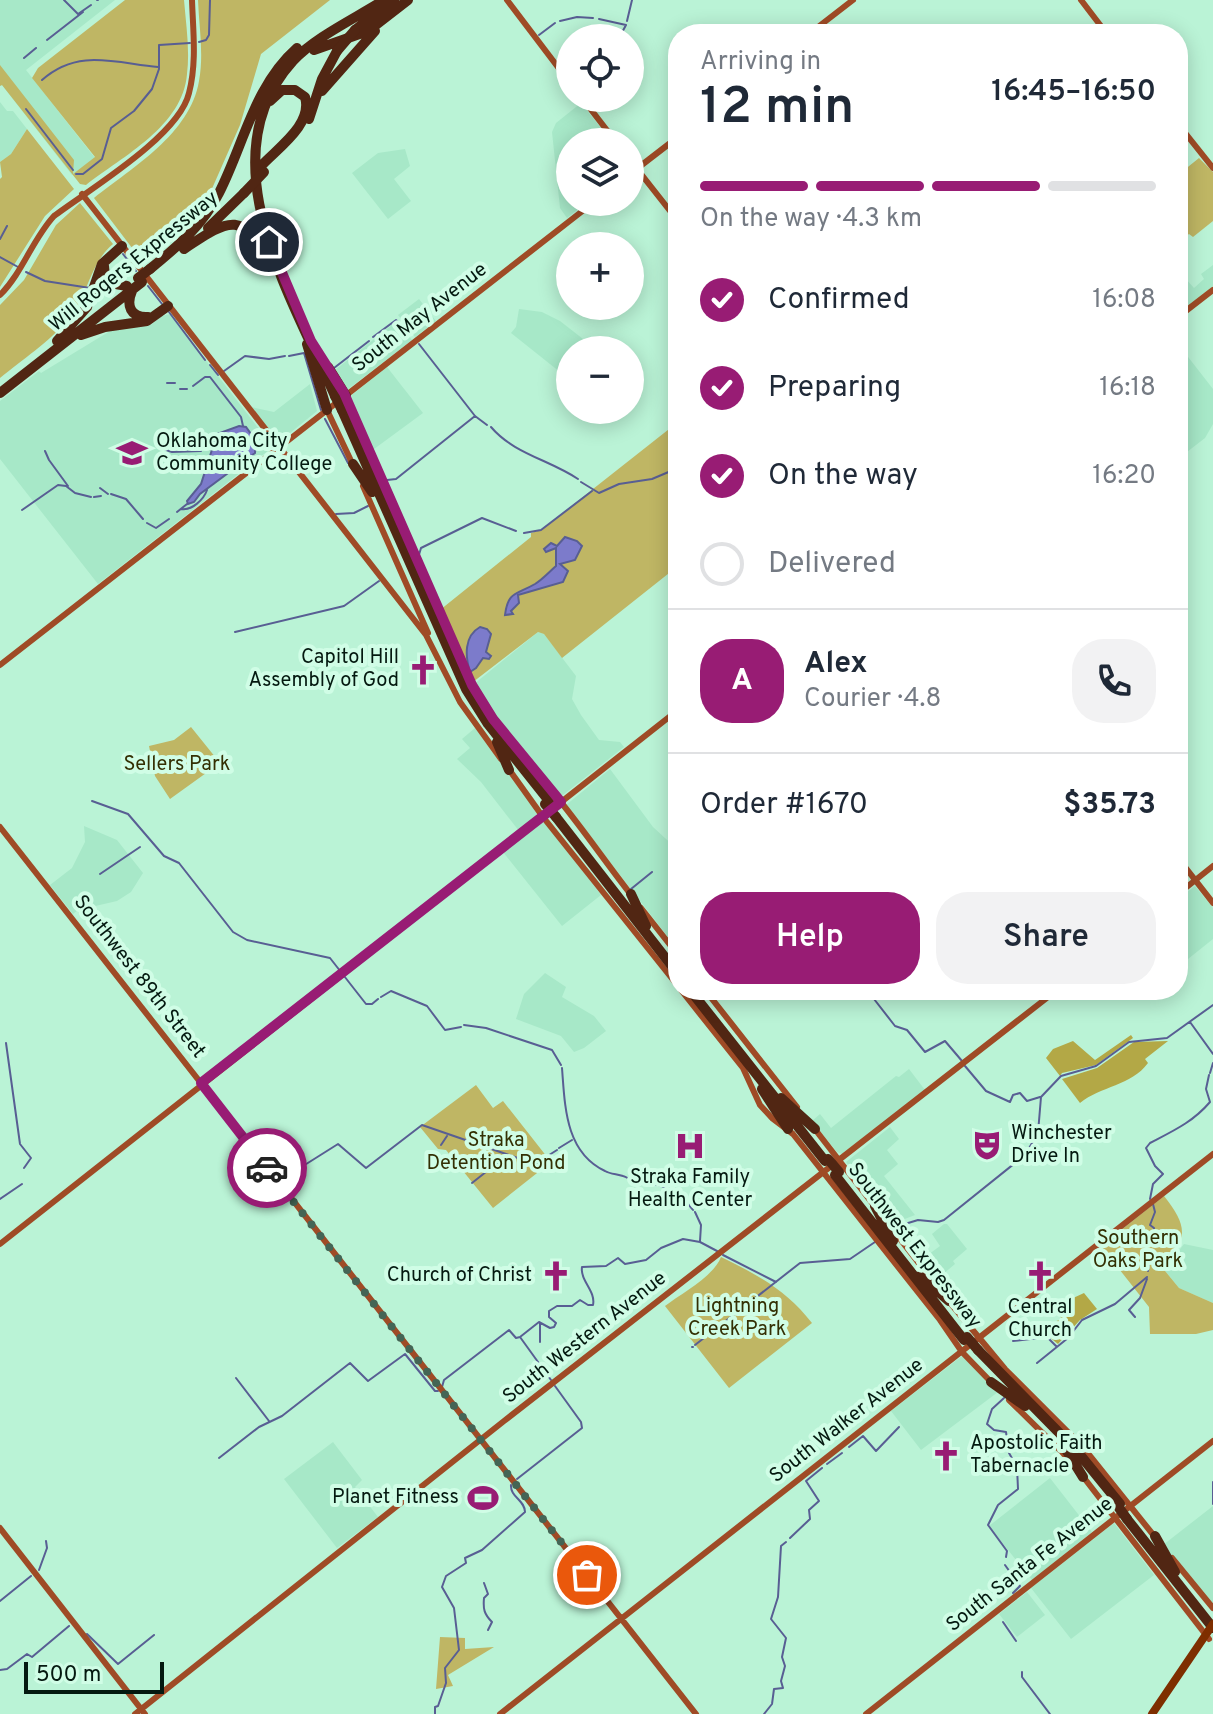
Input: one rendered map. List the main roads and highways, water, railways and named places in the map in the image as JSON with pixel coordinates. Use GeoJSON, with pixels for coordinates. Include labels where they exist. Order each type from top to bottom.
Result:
{"type":"FeatureCollection","features":[{"type":"Feature","properties":{"kind":"highway","name":"Will Rogers Expressway"},"geometry":{"type":"LineString","coordinates":[[0,393],[186,243],[220,191],[247,126],[259,113],[269,81],[291,53],[371,0]]}},
{"type":"Feature","properties":{"kind":"highway"},"geometry":{"type":"LineString","coordinates":[[338,412],[338,397],[277,274],[259,229],[251,192],[249,153],[259,113],[289,66],[307,49],[384,0]]}},
{"type":"Feature","properties":{"kind":"highway"},"geometry":{"type":"LineString","coordinates":[[263,168],[303,131],[322,79],[337,51],[355,30],[394,0]]}},
{"type":"Feature","properties":{"kind":"highway"},"geometry":{"type":"LineString","coordinates":[[289,66],[320,48],[362,34],[408,0]]}},
{"type":"Feature","properties":{"kind":"highway"},"geometry":{"type":"LineString","coordinates":[[315,103],[333,77],[386,18]]}},
{"type":"Feature","properties":{"kind":"highway"},"geometry":{"type":"LineString","coordinates":[[186,243],[244,188],[263,168],[301,124],[306,111],[305,97],[295,90],[282,90],[259,113],[256,166],[261,217],[338,412],[469,703],[668,954]]}},
{"type":"Feature","properties":{"kind":"highway"},"geometry":{"type":"LineString","coordinates":[[186,243],[219,227],[239,225],[257,238],[277,274]]}},
{"type":"Feature","properties":{"kind":"highway"},"geometry":{"type":"LineString","coordinates":[[123,250],[106,263],[105,276],[114,286],[135,284],[129,305],[138,317],[149,317],[167,308]]}},
{"type":"Feature","properties":{"kind":"highway"},"geometry":{"type":"LineString","coordinates":[[59,344],[84,312],[102,264],[123,250]]}},
{"type":"Feature","properties":{"kind":"highway"},"geometry":{"type":"LineString","coordinates":[[59,344],[99,328],[147,321],[167,308]]}},
{"type":"Feature","properties":{"kind":"highway","name":"Will Rogers Expressway"},"geometry":{"type":"LineString","coordinates":[[0,386],[59,344]]}},
{"type":"Feature","properties":{"kind":"highway"},"geometry":{"type":"LineString","coordinates":[[371,456],[376,494]]}},
{"type":"Feature","properties":{"kind":"highway"},"geometry":{"type":"LineString","coordinates":[[353,464],[376,494]]}},
{"type":"Feature","properties":{"kind":"highway"},"geometry":{"type":"LineString","coordinates":[[502,745],[509,770]]}},
{"type":"Feature","properties":{"kind":"highway"},"geometry":{"type":"LineString","coordinates":[[502,745],[538,774]]}},
{"type":"Feature","properties":{"kind":"highway"},"geometry":{"type":"LineString","coordinates":[[558,816],[668,961]]}},
{"type":"Feature","properties":{"kind":"highway"},"geometry":{"type":"LineString","coordinates":[[582,863],[612,889]]}},
{"type":"Feature","properties":{"kind":"highway"},"geometry":{"type":"LineString","coordinates":[[631,894],[646,926]]}},
{"type":"Feature","properties":{"kind":"highway","name":"Southwest Expressway"},"geometry":{"type":"LineString","coordinates":[[700,1000],[972,1344],[1057,1433],[1123,1512]]}},
{"type":"Feature","properties":{"kind":"highway","name":"Southwest Expressway"},"geometry":{"type":"LineString","coordinates":[[700,1000],[773,1098],[826,1159]]}},
{"type":"Feature","properties":{"kind":"highway"},"geometry":{"type":"LineString","coordinates":[[752,1069],[773,1098],[788,1129]]}},
{"type":"Feature","properties":{"kind":"highway"},"geometry":{"type":"LineString","coordinates":[[767,1113],[773,1098]]}},
{"type":"Feature","properties":{"kind":"highway"},"geometry":{"type":"LineString","coordinates":[[773,1098],[815,1129]]}},
{"type":"Feature","properties":{"kind":"highway"},"geometry":{"type":"LineString","coordinates":[[875,1206],[890,1242]]}},
{"type":"Feature","properties":{"kind":"highway"},"geometry":{"type":"LineString","coordinates":[[858,1216],[890,1242]]}},
{"type":"Feature","properties":{"kind":"highway"},"geometry":{"type":"LineString","coordinates":[[917,1276],[949,1301]]}},
{"type":"Feature","properties":{"kind":"highway"},"geometry":{"type":"LineString","coordinates":[[917,1276],[940,1320]]}},
{"type":"Feature","properties":{"kind":"highway"},"geometry":{"type":"LineString","coordinates":[[1009,1374],[1029,1407]]}},
{"type":"Feature","properties":{"kind":"highway"},"geometry":{"type":"LineString","coordinates":[[991,1382],[1029,1407]]}},
{"type":"Feature","properties":{"kind":"highway"},"geometry":{"type":"LineString","coordinates":[[1057,1433],[1091,1456]]}},
{"type":"Feature","properties":{"kind":"highway"},"geometry":{"type":"LineString","coordinates":[[1057,1433],[1083,1477]]}},
{"type":"Feature","properties":{"kind":"highway"},"geometry":{"type":"LineString","coordinates":[[1123,1512],[1150,1540],[1183,1584],[1211,1631]]}},
{"type":"Feature","properties":{"kind":"highway"},"geometry":{"type":"LineString","coordinates":[[1123,1512],[1183,1584]]}},
{"type":"Feature","properties":{"kind":"highway"},"geometry":{"type":"LineString","coordinates":[[1150,1540],[1164,1566],[1211,1631]]}},
{"type":"Feature","properties":{"kind":"main road"},"geometry":{"type":"LineString","coordinates":[[0,297],[17,281],[61,211],[167,129],[185,105],[194,55],[192,0]]}},
{"type":"Feature","properties":{"kind":"main road"},"geometry":{"type":"LineString","coordinates":[[509,0],[556,65]]}},
{"type":"Feature","properties":{"kind":"main road"},"geometry":{"type":"LineString","coordinates":[[822,24],[853,0]]}},
{"type":"Feature","properties":{"kind":"main road"},"geometry":{"type":"LineString","coordinates":[[1081,0],[1099,24]]}},
{"type":"Feature","properties":{"kind":"main road"},"geometry":{"type":"LineString","coordinates":[[593,112],[605,128]]}},
{"type":"Feature","properties":{"kind":"main road"},"geometry":{"type":"LineString","coordinates":[[1188,137],[1213,168]]}},
{"type":"Feature","properties":{"kind":"main road"},"geometry":{"type":"LineString","coordinates":[[644,164],[668,145]]}},
{"type":"Feature","properties":{"kind":"main road"},"geometry":{"type":"LineString","coordinates":[[644,178],[668,208]]}},
{"type":"Feature","properties":{"kind":"main road"},"geometry":{"type":"LineString","coordinates":[[82,194],[167,308],[434,646]]}},
{"type":"Feature","properties":{"kind":"main road","name":"South May Avenue"},"geometry":{"type":"LineString","coordinates":[[338,397],[576,216]]}},
{"type":"Feature","properties":{"kind":"main road"},"geometry":{"type":"LineString","coordinates":[[1188,309],[1213,290]]}},
{"type":"Feature","properties":{"kind":"main road"},"geometry":{"type":"LineString","coordinates":[[0,665],[279,448],[338,412]]}},
{"type":"Feature","properties":{"kind":"main road"},"geometry":{"type":"LineString","coordinates":[[338,412],[371,456],[478,696],[538,774],[546,802],[543,817]]}},
{"type":"Feature","properties":{"kind":"main road"},"geometry":{"type":"LineString","coordinates":[[338,412],[353,464],[460,702],[509,770],[546,802],[561,802]]}},
{"type":"Feature","properties":{"kind":"main road"},"geometry":{"type":"LineString","coordinates":[[0,1244],[668,718]]}},
{"type":"Feature","properties":{"kind":"main road"},"geometry":{"type":"LineString","coordinates":[[561,802],[558,816],[582,863],[668,973]]}},
{"type":"Feature","properties":{"kind":"main road"},"geometry":{"type":"LineString","coordinates":[[543,817],[558,816]]}},
{"type":"Feature","properties":{"kind":"main road"},"geometry":{"type":"LineString","coordinates":[[558,816],[631,894],[668,942]]}},
{"type":"Feature","properties":{"kind":"main road","name":"Southwest 89th Street"},"geometry":{"type":"LineString","coordinates":[[0,827],[696,1714]]}},
{"type":"Feature","properties":{"kind":"main road"},"geometry":{"type":"LineString","coordinates":[[1188,886],[1213,866]]}},
{"type":"Feature","properties":{"kind":"main road"},"geometry":{"type":"LineString","coordinates":[[1188,871],[1213,903]]}},
{"type":"Feature","properties":{"kind":"main road"},"geometry":{"type":"LineString","coordinates":[[689,1000],[744,1070],[767,1113],[826,1159],[841,1160],[838,1175],[858,1216],[940,1320],[1009,1374],[1091,1456],[1164,1579],[1211,1631],[1155,1714]]}},
{"type":"Feature","properties":{"kind":"main road"},"geometry":{"type":"LineString","coordinates":[[713,1000],[815,1129],[826,1159],[822,1174],[838,1175],[875,1206],[949,1301],[991,1382],[1058,1447],[1083,1477],[1123,1512]]}},
{"type":"Feature","properties":{"kind":"main road","name":"South Western Avenue"},"geometry":{"type":"LineString","coordinates":[[141,1712],[480,1440],[1044,1000]]}},
{"type":"Feature","properties":{"kind":"main road","name":"South Walker Avenue"},"geometry":{"type":"LineString","coordinates":[[500,1714],[1213,1154]]}},
{"type":"Feature","properties":{"kind":"main road"},"geometry":{"type":"LineString","coordinates":[[962,1352],[972,1344]]}},
{"type":"Feature","properties":{"kind":"main road","name":"South Santa Fe Avenue"},"geometry":{"type":"LineString","coordinates":[[866,1714],[1213,1441]]}},
{"type":"Feature","properties":{"kind":"main road"},"geometry":{"type":"LineString","coordinates":[[0,1528],[141,1712]]}},
{"type":"Feature","properties":{"kind":"main road"},"geometry":{"type":"LineString","coordinates":[[1150,1540],[1213,1608]]}},
{"type":"Feature","properties":{"kind":"waterway"},"geometry":{"type":"LineString","coordinates":[[64,0],[78,14],[91,5]]}},
{"type":"Feature","properties":{"kind":"waterway"},"geometry":{"type":"LineString","coordinates":[[199,42],[209,35],[210,0]]}},
{"type":"Feature","properties":{"kind":"waterway"},"geometry":{"type":"LineString","coordinates":[[627,21],[632,0]]}},
{"type":"Feature","properties":{"kind":"waterway"},"geometry":{"type":"LineString","coordinates":[[47,40],[83,12]]}},
{"type":"Feature","properties":{"kind":"waterway"},"geometry":{"type":"LineString","coordinates":[[560,21],[577,17],[593,18]]}},
{"type":"Feature","properties":{"kind":"waterway"},"geometry":{"type":"LineString","coordinates":[[599,19],[622,24]]}},
{"type":"Feature","properties":{"kind":"waterway"},"geometry":{"type":"LineString","coordinates":[[539,35],[555,23]]}},
{"type":"Feature","properties":{"kind":"waterway"},"geometry":{"type":"LineString","coordinates":[[76,174],[83,174],[102,159],[111,128],[134,111],[152,89],[159,69],[159,45],[190,43]]}},
{"type":"Feature","properties":{"kind":"waterway"},"geometry":{"type":"LineString","coordinates":[[24,58],[36,48]]}},
{"type":"Feature","properties":{"kind":"waterway"},"geometry":{"type":"LineString","coordinates":[[42,80],[56,70],[83,61],[158,67]]}},
{"type":"Feature","properties":{"kind":"waterway"},"geometry":{"type":"LineString","coordinates":[[26,109],[73,170]]}},
{"type":"Feature","properties":{"kind":"waterway"},"geometry":{"type":"LineString","coordinates":[[0,239],[7,226]]}},
{"type":"Feature","properties":{"kind":"waterway"},"geometry":{"type":"LineString","coordinates":[[123,254],[136,271]]}},
{"type":"Feature","properties":{"kind":"waterway"},"geometry":{"type":"LineString","coordinates":[[0,257],[18,267]]}},
{"type":"Feature","properties":{"kind":"waterway"},"geometry":{"type":"LineString","coordinates":[[26,272],[45,281],[90,288]]}},
{"type":"Feature","properties":{"kind":"waterway"},"geometry":{"type":"LineString","coordinates":[[148,286],[162,304]]}},
{"type":"Feature","properties":{"kind":"waterway"},"geometry":{"type":"LineString","coordinates":[[169,312],[205,360]]}},
{"type":"Feature","properties":{"kind":"waterway"},"geometry":{"type":"LineString","coordinates":[[373,337],[396,320],[407,330]]}},
{"type":"Feature","properties":{"kind":"waterway"},"geometry":{"type":"LineString","coordinates":[[334,368],[369,341]]}},
{"type":"Feature","properties":{"kind":"waterway"},"geometry":{"type":"LineString","coordinates":[[419,344],[475,416],[487,425]]}},
{"type":"Feature","properties":{"kind":"waterway"},"geometry":{"type":"LineString","coordinates":[[289,356],[304,353],[321,410]]}},
{"type":"Feature","properties":{"kind":"waterway"},"geometry":{"type":"LineString","coordinates":[[224,371],[245,356],[269,359],[285,356]]}},
{"type":"Feature","properties":{"kind":"waterway"},"geometry":{"type":"LineString","coordinates":[[210,365],[218,375]]}},
{"type":"Feature","properties":{"kind":"waterway"},"geometry":{"type":"LineString","coordinates":[[193,386],[210,377],[241,417],[243,426]]}},
{"type":"Feature","properties":{"kind":"waterway"},"geometry":{"type":"LineString","coordinates":[[167,383],[175,383]]}},
{"type":"Feature","properties":{"kind":"waterway"},"geometry":{"type":"LineString","coordinates":[[180,389],[187,389]]}},
{"type":"Feature","properties":{"kind":"waterway"},"geometry":{"type":"LineString","coordinates":[[387,480],[396,479],[475,416]]}},
{"type":"Feature","properties":{"kind":"waterway"},"geometry":{"type":"LineString","coordinates":[[325,419],[348,463]]}},
{"type":"Feature","properties":{"kind":"waterway"},"geometry":{"type":"LineString","coordinates":[[491,427],[510,444],[578,479]]}},
{"type":"Feature","properties":{"kind":"waterway"},"geometry":{"type":"LineString","coordinates":[[184,451],[186,440]]}},
{"type":"Feature","properties":{"kind":"waterway"},"geometry":{"type":"LineString","coordinates":[[191,451],[192,441]]}},
{"type":"Feature","properties":{"kind":"waterway"},"geometry":{"type":"LineString","coordinates":[[157,447],[172,452],[201,451]]}},
{"type":"Feature","properties":{"kind":"waterway"},"geometry":{"type":"LineString","coordinates":[[45,451],[68,486]]}},
{"type":"Feature","properties":{"kind":"waterway"},"geometry":{"type":"LineString","coordinates":[[581,482],[599,493],[619,484],[652,479],[668,472]]}},
{"type":"Feature","properties":{"kind":"waterway"},"geometry":{"type":"LineString","coordinates":[[22,510],[58,485],[91,497]]}},
{"type":"Feature","properties":{"kind":"waterway"},"geometry":{"type":"LineString","coordinates":[[100,488],[108,494]]}},
{"type":"Feature","properties":{"kind":"waterway"},"geometry":{"type":"LineString","coordinates":[[181,509],[197,504],[207,490]]}},
{"type":"Feature","properties":{"kind":"waterway"},"geometry":{"type":"LineString","coordinates":[[524,533],[541,530],[592,491]]}},
{"type":"Feature","properties":{"kind":"waterway"},"geometry":{"type":"LineString","coordinates":[[111,494],[126,499],[143,519]]}},
{"type":"Feature","properties":{"kind":"waterway"},"geometry":{"type":"LineString","coordinates":[[94,497],[101,496]]}},
{"type":"Feature","properties":{"kind":"waterway"},"geometry":{"type":"LineString","coordinates":[[177,512],[187,504]]}},
{"type":"Feature","properties":{"kind":"waterway"},"geometry":{"type":"LineString","coordinates":[[336,514],[354,513],[368,506]]}},
{"type":"Feature","properties":{"kind":"waterway"},"geometry":{"type":"LineString","coordinates":[[418,558],[421,548],[482,518],[516,531]]}},
{"type":"Feature","properties":{"kind":"waterway"},"geometry":{"type":"LineString","coordinates":[[147,523],[156,528],[169,519]]}},
{"type":"Feature","properties":{"kind":"waterway"},"geometry":{"type":"LineString","coordinates":[[235,632],[344,606],[379,581]]}},
{"type":"Feature","properties":{"kind":"waterway"},"geometry":{"type":"LineString","coordinates":[[92,801],[128,814],[164,856],[179,863],[233,932],[247,940],[330,958],[366,1004],[378,999]]}},
{"type":"Feature","properties":{"kind":"waterway"},"geometry":{"type":"LineString","coordinates":[[100,874],[140,847]]}},
{"type":"Feature","properties":{"kind":"waterway"},"geometry":{"type":"LineString","coordinates":[[631,889],[652,872]]}},
{"type":"Feature","properties":{"kind":"waterway"},"geometry":{"type":"LineString","coordinates":[[381,997],[391,991],[427,1006],[445,1030],[461,1027]]}},
{"type":"Feature","properties":{"kind":"waterway"},"geometry":{"type":"LineString","coordinates":[[875,1000],[895,1026],[907,1030],[925,1052],[945,1041],[962,1061]]}},
{"type":"Feature","properties":{"kind":"waterway"},"geometry":{"type":"LineString","coordinates":[[895,1227],[918,1220],[944,1220],[1025,1155],[1038,1133],[1041,1097],[1061,1076],[1096,1066],[1129,1042],[1167,1038],[1213,1005]]}},
{"type":"Feature","properties":{"kind":"waterway"},"geometry":{"type":"LineString","coordinates":[[1190,1022],[1213,1054]]}},
{"type":"Feature","properties":{"kind":"waterway"},"geometry":{"type":"LineString","coordinates":[[464,1025],[486,1028],[552,1050],[561,1065]]}},
{"type":"Feature","properties":{"kind":"waterway"},"geometry":{"type":"LineString","coordinates":[[6,1043],[20,1144],[31,1158],[24,1168]]}},
{"type":"Feature","properties":{"kind":"waterway"},"geometry":{"type":"LineString","coordinates":[[1210,1073],[1213,1063]]}},
{"type":"Feature","properties":{"kind":"waterway"},"geometry":{"type":"LineString","coordinates":[[965,1066],[986,1091],[1010,1102],[1013,1095],[1020,1093],[1027,1101],[1040,1097]]}},
{"type":"Feature","properties":{"kind":"waterway"},"geometry":{"type":"LineString","coordinates":[[562,1068],[570,1127],[582,1152],[592,1163],[634,1181],[660,1185],[674,1192],[693,1210]]}},
{"type":"Feature","properties":{"kind":"waterway"},"geometry":{"type":"LineString","coordinates":[[1150,1199],[1153,1184],[1163,1174],[1146,1148],[1190,1121],[1210,1102],[1206,1089],[1209,1075]]}},
{"type":"Feature","properties":{"kind":"waterway"},"geometry":{"type":"LineString","coordinates":[[272,1169],[284,1178],[338,1144],[366,1168],[422,1125],[535,1164],[557,1150]]}},
{"type":"Feature","properties":{"kind":"waterway"},"geometry":{"type":"LineString","coordinates":[[441,1145],[447,1136]]}},
{"type":"Feature","properties":{"kind":"waterway"},"geometry":{"type":"LineString","coordinates":[[559,1148],[572,1140]]}},
{"type":"Feature","properties":{"kind":"waterway"},"geometry":{"type":"LineString","coordinates":[[472,1183],[506,1156]]}},
{"type":"Feature","properties":{"kind":"waterway"},"geometry":{"type":"LineString","coordinates":[[0,1199],[22,1184]]}},
{"type":"Feature","properties":{"kind":"waterway"},"geometry":{"type":"LineString","coordinates":[[1148,1271],[1149,1263],[1141,1254],[1153,1239],[1154,1228],[1150,1225],[1155,1212],[1153,1204]]}},
{"type":"Feature","properties":{"kind":"waterway"},"geometry":{"type":"LineString","coordinates":[[695,1212],[701,1225],[700,1241]]}},
{"type":"Feature","properties":{"kind":"waterway"},"geometry":{"type":"LineString","coordinates":[[520,1337],[539,1322],[554,1327],[556,1323],[549,1317],[549,1311],[557,1306],[572,1306],[580,1300],[593,1305],[582,1267],[606,1266],[618,1258],[625,1264],[646,1260],[661,1248],[683,1239],[700,1242],[717,1251]]}},
{"type":"Feature","properties":{"kind":"waterway"},"geometry":{"type":"LineString","coordinates":[[695,1345],[800,1263],[850,1259],[875,1242]]}},
{"type":"Feature","properties":{"kind":"waterway"},"geometry":{"type":"LineString","coordinates":[[723,1255],[776,1282]]}},
{"type":"Feature","properties":{"kind":"waterway"},"geometry":{"type":"LineString","coordinates":[[1037,1363],[1068,1338],[1082,1320],[1115,1304],[1147,1277]]}},
{"type":"Feature","properties":{"kind":"waterway"},"geometry":{"type":"LineString","coordinates":[[1135,1317],[1129,1310],[1140,1298],[1147,1279]]}},
{"type":"Feature","properties":{"kind":"waterway"},"geometry":{"type":"LineString","coordinates":[[540,1323],[540,1342]]}},
{"type":"Feature","properties":{"kind":"waterway"},"geometry":{"type":"LineString","coordinates":[[442,1387],[444,1380],[509,1330],[516,1338],[520,1337],[551,1380]]}},
{"type":"Feature","properties":{"kind":"waterway"},"geometry":{"type":"LineString","coordinates":[[1013,1341],[1047,1337],[1056,1346]]}},
{"type":"Feature","properties":{"kind":"waterway"},"geometry":{"type":"LineString","coordinates":[[219,1458],[259,1427],[282,1416],[350,1363],[368,1381],[405,1354],[438,1391]]}},
{"type":"Feature","properties":{"kind":"waterway"},"geometry":{"type":"LineString","coordinates":[[236,1378],[269,1421]]}},
{"type":"Feature","properties":{"kind":"waterway"},"geometry":{"type":"LineString","coordinates":[[517,1479],[582,1428],[581,1422],[555,1386]]}},
{"type":"Feature","properties":{"kind":"waterway"},"geometry":{"type":"LineString","coordinates":[[1004,1398],[992,1409],[987,1424],[994,1430],[1006,1432],[1009,1453],[1017,1467],[1018,1489],[998,1505],[988,1525],[1007,1551],[1006,1557]]}},
{"type":"Feature","properties":{"kind":"waterway"},"geometry":{"type":"LineString","coordinates":[[849,1447],[863,1436],[876,1451],[899,1427]]}},
{"type":"Feature","properties":{"kind":"waterway"},"geometry":{"type":"LineString","coordinates":[[827,1464],[842,1453]]}},
{"type":"Feature","properties":{"kind":"waterway"},"geometry":{"type":"LineString","coordinates":[[790,1538],[810,1519],[809,1510],[819,1501],[806,1481],[822,1468]]}},
{"type":"Feature","properties":{"kind":"waterway"},"geometry":{"type":"LineString","coordinates":[[1213,1482],[1213,1504]]}},
{"type":"Feature","properties":{"kind":"waterway"},"geometry":{"type":"LineString","coordinates":[[435,1714],[446,1683],[445,1668],[459,1650],[454,1608],[442,1587],[446,1576],[466,1563],[465,1558],[482,1550],[525,1512],[511,1485]]}},
{"type":"Feature","properties":{"kind":"waterway"},"geometry":{"type":"LineString","coordinates":[[39,1570],[47,1548],[46,1541]]}},
{"type":"Feature","properties":{"kind":"waterway"},"geometry":{"type":"LineString","coordinates":[[764,1714],[772,1704],[774,1689],[783,1688],[781,1681],[785,1666],[782,1657],[786,1638],[771,1619],[778,1597],[781,1546],[786,1542]]}},
{"type":"Feature","properties":{"kind":"waterway"},"geometry":{"type":"LineString","coordinates":[[1005,1565],[1020,1586],[1013,1593]]}},
{"type":"Feature","properties":{"kind":"waterway"},"geometry":{"type":"LineString","coordinates":[[0,1601],[31,1576]]}},
{"type":"Feature","properties":{"kind":"waterway"},"geometry":{"type":"LineString","coordinates":[[484,1583],[488,1594],[484,1598],[484,1608],[492,1622],[488,1630]]}},
{"type":"Feature","properties":{"kind":"waterway"},"geometry":{"type":"LineString","coordinates":[[1003,1622],[1016,1641]]}},
{"type":"Feature","properties":{"kind":"waterway"},"geometry":{"type":"LineString","coordinates":[[0,1670],[7,1669],[27,1654],[32,1657],[69,1626]]}},
{"type":"Feature","properties":{"kind":"waterway"},"geometry":{"type":"LineString","coordinates":[[87,1634],[118,1664],[154,1635]]}},
{"type":"Feature","properties":{"kind":"waterway"},"geometry":{"type":"LineString","coordinates":[[1022,1672],[1022,1677],[1050,1714]]}},
{"type":"Feature","properties":{"kind":"place","name":"Oklahoma City Community College"},"geometry":{"type":"Point","coordinates":[132,453]}},
{"type":"Feature","properties":{"kind":"place","name":"Capitol Hill Assembly of God"},"geometry":{"type":"Point","coordinates":[423,670]}},
{"type":"Feature","properties":{"kind":"place","name":"Winchester Drive In"},"geometry":{"type":"Point","coordinates":[987,1145]}},
{"type":"Feature","properties":{"kind":"place","name":"Straka Family Health Center"},"geometry":{"type":"Point","coordinates":[690,1146]}},
{"type":"Feature","properties":{"kind":"place","name":"Church of Christ"},"geometry":{"type":"Point","coordinates":[556,1276]}},
{"type":"Feature","properties":{"kind":"place","name":"Central Church"},"geometry":{"type":"Point","coordinates":[1040,1276]}},
{"type":"Feature","properties":{"kind":"place","name":"Apostolic Faith Tabernacle"},"geometry":{"type":"Point","coordinates":[946,1456]}},
{"type":"Feature","properties":{"kind":"place","name":"Planet Fitness"},"geometry":{"type":"Point","coordinates":[483,1498]}},
{"type":"Feature","properties":{"kind":"park label","name":"Sellers Park"},"geometry":{"type":"Point","coordinates":[177,765]}},
{"type":"Feature","properties":{"kind":"park label","name":"Straka Detention Pond"},"geometry":{"type":"Point","coordinates":[496,1152]}},
{"type":"Feature","properties":{"kind":"park label","name":"Southern Oaks Park"},"geometry":{"type":"Point","coordinates":[1138,1250]}},
{"type":"Feature","properties":{"kind":"park label","name":"Lightning Creek Park"},"geometry":{"type":"Point","coordinates":[737,1318]}}]}
